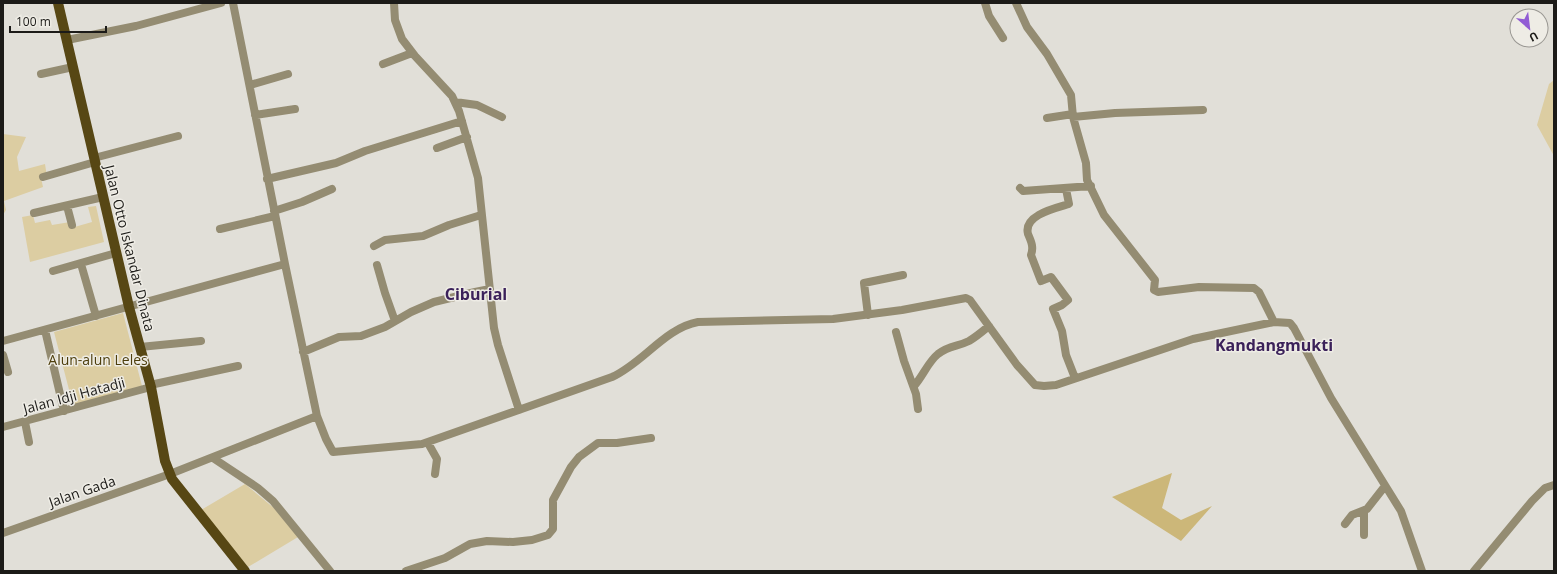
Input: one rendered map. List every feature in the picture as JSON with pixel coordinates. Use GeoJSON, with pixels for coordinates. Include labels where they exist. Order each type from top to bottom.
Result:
{"type":"FeatureCollection","features":[{"type":"Feature","properties":{"kind":"main road","name":"Jalan Otto Iskandar Dinata"},"geometry":{"type":"LineString","coordinates":[[58,3],[129,307],[151,386],[170,474],[245,571]]}},
{"type":"Feature","properties":{"kind":"street"},"geometry":{"type":"LineString","coordinates":[[67,40],[136,26],[221,3]]}},
{"type":"Feature","properties":{"kind":"street"},"geometry":{"type":"LineString","coordinates":[[233,3],[256,115],[267,179],[317,416],[326,439],[334,452],[410,446],[428,442],[519,410],[622,372],[676,330],[698,322],[814,320],[868,315],[966,298],[970,300],[1017,365],[1035,385],[1044,386],[1056,384],[1193,339],[1274,322],[1290,323],[1331,398],[1401,512],[1422,571]]}},
{"type":"Feature","properties":{"kind":"street"},"geometry":{"type":"LineString","coordinates":[[394,3],[395,20],[399,33],[412,53],[448,91],[456,102],[467,137],[478,178],[494,328],[519,410]]}},
{"type":"Feature","properties":{"kind":"street"},"geometry":{"type":"LineString","coordinates":[[985,3],[989,16],[1003,38]]}},
{"type":"Feature","properties":{"kind":"street"},"geometry":{"type":"LineString","coordinates":[[1016,3],[1027,27],[1047,54],[1067,87],[1072,99],[1073,116],[1085,158],[1087,180],[1104,214],[1155,280],[1154,290],[1158,292],[1199,286],[1254,288],[1259,292],[1274,322]]}},
{"type":"Feature","properties":{"kind":"street"},"geometry":{"type":"LineString","coordinates":[[383,64],[412,53]]}},
{"type":"Feature","properties":{"kind":"street"},"geometry":{"type":"LineString","coordinates":[[41,74],[73,67]]}},
{"type":"Feature","properties":{"kind":"street"},"geometry":{"type":"LineString","coordinates":[[250,85],[288,74]]}},
{"type":"Feature","properties":{"kind":"street"},"geometry":{"type":"LineString","coordinates":[[456,102],[477,105],[502,117]]}},
{"type":"Feature","properties":{"kind":"street"},"geometry":{"type":"LineString","coordinates":[[256,115],[295,109]]}},
{"type":"Feature","properties":{"kind":"street"},"geometry":{"type":"LineString","coordinates":[[1047,118],[1115,113],[1203,110]]}},
{"type":"Feature","properties":{"kind":"street"},"geometry":{"type":"LineString","coordinates":[[267,179],[336,163],[365,151],[462,121]]}},
{"type":"Feature","properties":{"kind":"street"},"geometry":{"type":"LineString","coordinates":[[43,177],[178,136]]}},
{"type":"Feature","properties":{"kind":"street"},"geometry":{"type":"LineString","coordinates":[[437,148],[467,137]]}},
{"type":"Feature","properties":{"kind":"street"},"geometry":{"type":"LineString","coordinates":[[1020,188],[1023,191],[1091,186]]}},
{"type":"Feature","properties":{"kind":"street"},"geometry":{"type":"LineString","coordinates":[[220,229],[274,213],[332,189]]}},
{"type":"Feature","properties":{"kind":"street"},"geometry":{"type":"LineString","coordinates":[[1066,189],[1069,204],[1038,216],[1028,224],[1027,230],[1033,249],[1031,255],[1041,281],[1051,277],[1068,300],[1062,305],[1053,309],[1062,331],[1066,355],[1075,378]]}},
{"type":"Feature","properties":{"kind":"street"},"geometry":{"type":"LineString","coordinates":[[34,213],[103,197]]}},
{"type":"Feature","properties":{"kind":"street"},"geometry":{"type":"LineString","coordinates":[[67,206],[72,225]]}},
{"type":"Feature","properties":{"kind":"street"},"geometry":{"type":"LineString","coordinates":[[374,246],[385,240],[423,236],[449,225],[481,215]]}},
{"type":"Feature","properties":{"kind":"street"},"geometry":{"type":"LineString","coordinates":[[53,271],[116,253]]}},
{"type":"Feature","properties":{"kind":"street"},"geometry":{"type":"LineString","coordinates":[[81,264],[96,316]]}},
{"type":"Feature","properties":{"kind":"street"},"geometry":{"type":"LineString","coordinates":[[3,341],[285,264]]}},
{"type":"Feature","properties":{"kind":"street"},"geometry":{"type":"LineString","coordinates":[[377,265],[395,322]]}},
{"type":"Feature","properties":{"kind":"street"},"geometry":{"type":"LineString","coordinates":[[868,315],[864,283],[903,275]]}},
{"type":"Feature","properties":{"kind":"street"},"geometry":{"type":"LineString","coordinates":[[303,352],[338,337],[361,336],[385,327],[434,302],[490,289]]}},
{"type":"Feature","properties":{"kind":"street"},"geometry":{"type":"LineString","coordinates":[[914,386],[936,356],[947,347],[959,345],[969,341],[989,326]]}},
{"type":"Feature","properties":{"kind":"street"},"geometry":{"type":"LineString","coordinates":[[44,330],[64,411]]}},
{"type":"Feature","properties":{"kind":"street"},"geometry":{"type":"LineString","coordinates":[[896,332],[910,378],[914,386],[918,409]]}},
{"type":"Feature","properties":{"kind":"street"},"geometry":{"type":"LineString","coordinates":[[140,347],[201,341]]}},
{"type":"Feature","properties":{"kind":"street"},"geometry":{"type":"LineString","coordinates":[[3,355],[8,372]]}},
{"type":"Feature","properties":{"kind":"street","name":"Jalan Idji Hatadji"},"geometry":{"type":"LineString","coordinates":[[3,427],[151,386],[238,366]]}},
{"type":"Feature","properties":{"kind":"street","name":"Jalan Gada"},"geometry":{"type":"LineString","coordinates":[[3,533],[213,458],[317,416]]}},
{"type":"Feature","properties":{"kind":"street"},"geometry":{"type":"LineString","coordinates":[[25,422],[29,442]]}},
{"type":"Feature","properties":{"kind":"street"},"geometry":{"type":"LineString","coordinates":[[406,571],[445,558],[470,544],[487,541],[514,542],[532,540],[548,535],[552,529],[553,500],[571,467],[579,457],[598,443],[617,443],[651,438]]}},
{"type":"Feature","properties":{"kind":"street"},"geometry":{"type":"LineString","coordinates":[[428,442],[437,459],[435,474]]}},
{"type":"Feature","properties":{"kind":"street"},"geometry":{"type":"LineString","coordinates":[[213,458],[253,484],[273,501],[330,571]]}},
{"type":"Feature","properties":{"kind":"street"},"geometry":{"type":"LineString","coordinates":[[1474,571],[1532,501],[1545,488],[1554,485]]}},
{"type":"Feature","properties":{"kind":"street"},"geometry":{"type":"LineString","coordinates":[[1345,524],[1352,515],[1364,511],[1385,486]]}},
{"type":"Feature","properties":{"kind":"street"},"geometry":{"type":"LineString","coordinates":[[1364,511],[1364,535]]}},
{"type":"Feature","properties":{"kind":"green space"},"geometry":{"type":"Polygon","coordinates":[[[1554,80],[1554,156],[1537,125],[1549,84],[1554,80]]]}},
{"type":"Feature","properties":{"kind":"green space"},"geometry":{"type":"Polygon","coordinates":[[[3,134],[26,137],[17,157],[19,171],[45,164],[47,177],[41,178],[43,187],[4,201],[6,210],[3,215],[3,134]]]}},
{"type":"Feature","properties":{"kind":"green space"},"geometry":{"type":"Polygon","coordinates":[[[96,206],[104,242],[30,262],[22,217],[33,215],[35,223],[50,220],[52,225],[70,222],[71,228],[92,222],[88,207],[96,206]]]}},
{"type":"Feature","properties":{"kind":"green space","name":"Alun-alun Leles"},"geometry":{"type":"Polygon","coordinates":[[[123,313],[142,386],[73,405],[54,332],[123,313]]]}},
{"type":"Feature","properties":{"kind":"green space"},"geometry":{"type":"Polygon","coordinates":[[[245,484],[274,508],[298,537],[248,567],[201,510],[245,484]]]}},
{"type":"Feature","properties":{"kind":"shaded area"},"geometry":{"type":"Polygon","coordinates":[[[1172,473],[1162,508],[1181,520],[1212,506],[1181,541],[1112,497],[1172,473]]]}},
{"type":"Feature","properties":{"kind":"district","name":"Ciburial"},"geometry":{"type":"Point","coordinates":[476,294]}},
{"type":"Feature","properties":{"kind":"district","name":"Kandangmukti"},"geometry":{"type":"Point","coordinates":[1274,345]}}]}
